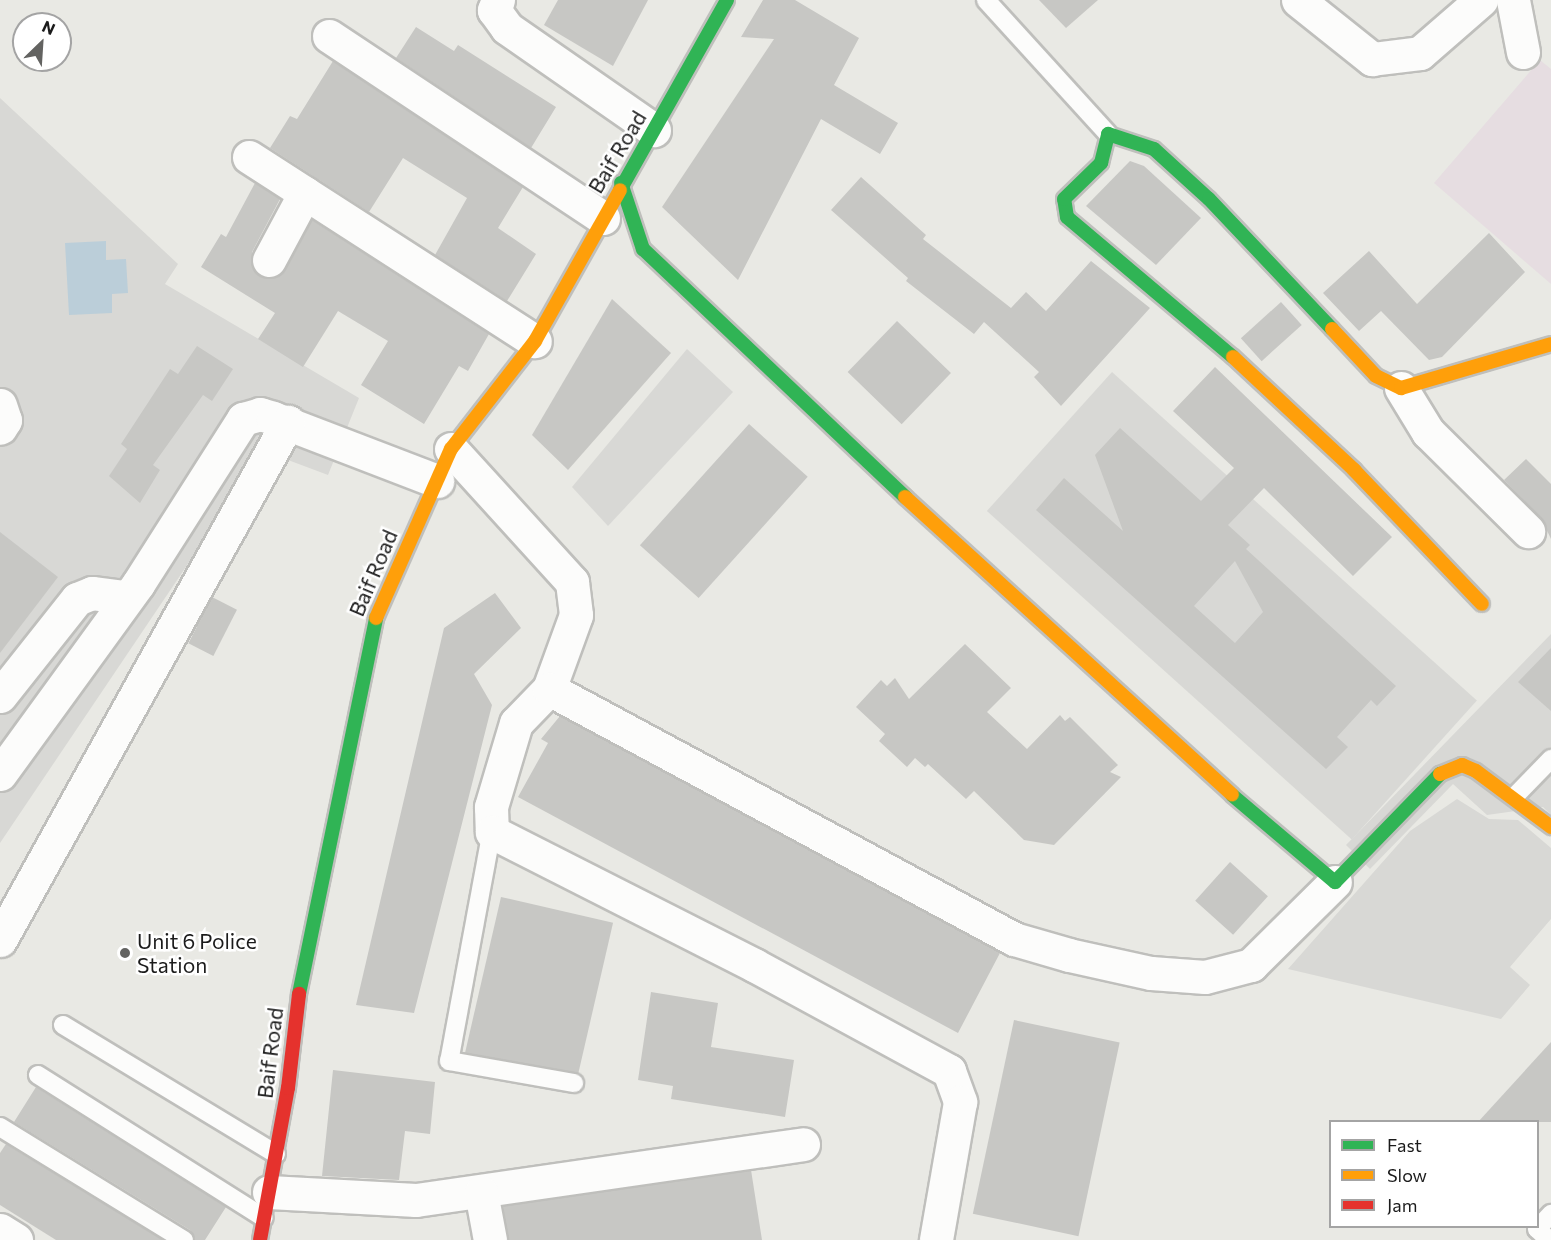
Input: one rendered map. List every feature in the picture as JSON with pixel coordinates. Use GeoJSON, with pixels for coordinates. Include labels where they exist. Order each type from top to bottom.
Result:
{"type":"FeatureCollection","features":[{"type":"Feature","properties":{"kind":"street"},"geometry":{"type":"LineString","coordinates":[[498,0],[494,10],[507,28],[654,130]]}},
{"type":"Feature","properties":{"kind":"street","name":"Baif Road"},"geometry":{"type":"LineString","coordinates":[[260,1240],[276,1154],[298,998],[336,830],[372,627],[452,449],[535,341],[621,183],[654,130],[727,0]]}},
{"type":"Feature","properties":{"kind":"street"},"geometry":{"type":"LineString","coordinates":[[1298,0],[1372,59],[1420,53],[1481,0]]}},
{"type":"Feature","properties":{"kind":"street"},"geometry":{"type":"LineString","coordinates":[[1513,0],[1523,52]]}},
{"type":"Feature","properties":{"kind":"street"},"geometry":{"type":"LineString","coordinates":[[329,36],[603,218]]}},
{"type":"Feature","properties":{"kind":"street"},"geometry":{"type":"LineString","coordinates":[[1482,604],[1354,470],[1182,310],[1067,217],[1064,199],[1101,162],[1108,134],[1154,149],[1209,200],[1376,376],[1401,388],[1428,432],[1528,531]]}},
{"type":"Feature","properties":{"kind":"street"},"geometry":{"type":"LineString","coordinates":[[249,157],[535,341]]}},
{"type":"Feature","properties":{"kind":"street"},"geometry":{"type":"LineString","coordinates":[[621,183],[644,249],[698,306],[1188,759],[1335,882]]}},
{"type":"Feature","properties":{"kind":"street"},"geometry":{"type":"LineString","coordinates":[[269,260],[305,193]]}},
{"type":"Feature","properties":{"kind":"street"},"geometry":{"type":"LineString","coordinates":[[1401,388],[1551,344]]}},
{"type":"Feature","properties":{"kind":"street"},"geometry":{"type":"LineString","coordinates":[[0,405],[5,420],[0,428]]}},
{"type":"Feature","properties":{"kind":"street"},"geometry":{"type":"LineString","coordinates":[[0,774],[127,597],[243,419],[260,414],[288,422],[437,481]]}},
{"type":"Feature","properties":{"kind":"street"},"geometry":{"type":"LineString","coordinates":[[0,940],[288,422]]}},
{"type":"Feature","properties":{"kind":"street"},"geometry":{"type":"LineString","coordinates":[[452,449],[572,582],[576,615],[549,689],[516,723],[491,807],[492,830],[528,854],[754,965],[949,1071],[960,1102],[936,1240]]}},
{"type":"Feature","properties":{"kind":"street"},"geometry":{"type":"LineString","coordinates":[[0,696],[77,599],[92,593],[127,597]]}},
{"type":"Feature","properties":{"kind":"street"},"geometry":{"type":"LineString","coordinates":[[549,689],[1014,939],[1069,955],[1151,973],[1205,977],[1251,965],[1446,768],[1462,765],[1476,771],[1515,796],[1551,827]]}},
{"type":"Feature","properties":{"kind":"street"},"geometry":{"type":"LineString","coordinates":[[267,1205],[416,1200],[803,1144]]}},
{"type":"Feature","properties":{"kind":"street"},"geometry":{"type":"LineString","coordinates":[[481,1192],[490,1240]]}},
{"type":"Feature","properties":{"kind":"street"},"geometry":{"type":"LineString","coordinates":[[0,1230],[16,1240]]}},
{"type":"Feature","properties":{"kind":"lane"},"geometry":{"type":"LineString","coordinates":[[986,0],[1108,134]]}},
{"type":"Feature","properties":{"kind":"lane"},"geometry":{"type":"LineString","coordinates":[[1515,796],[1551,759]]}},
{"type":"Feature","properties":{"kind":"lane"},"geometry":{"type":"LineString","coordinates":[[492,830],[449,1061],[574,1083]]}},
{"type":"Feature","properties":{"kind":"lane"},"geometry":{"type":"LineString","coordinates":[[63,1025],[276,1154]]}},
{"type":"Feature","properties":{"kind":"lane"},"geometry":{"type":"LineString","coordinates":[[38,1075],[267,1205]]}},
{"type":"Feature","properties":{"kind":"lane"},"geometry":{"type":"LineString","coordinates":[[0,1127],[184,1240]]}},
{"type":"Feature","properties":{"kind":"lane"},"geometry":{"type":"LineString","coordinates":[[1539,1227],[1551,1214]]}},
{"type":"Feature","properties":{"kind":"lane"},"geometry":{"type":"LineString","coordinates":[[1538,1228],[1549,1240]]}},
{"type":"Feature","properties":{"kind":"shaded area"},"geometry":{"type":"Polygon","coordinates":[[[1540,60],[1551,69],[1551,284],[1434,183],[1540,60]]]}},
{"type":"Feature","properties":{"kind":"shaded area"},"geometry":{"type":"Polygon","coordinates":[[[0,98],[178,264],[165,284],[359,398],[328,475],[264,451],[0,843],[0,98]]]}},
{"type":"Feature","properties":{"kind":"shaded area"},"geometry":{"type":"Polygon","coordinates":[[[687,349],[733,392],[608,526],[572,487],[687,349]]]}},
{"type":"Feature","properties":{"kind":"shaded area"},"geometry":{"type":"Polygon","coordinates":[[[1112,372],[1477,701],[1352,840],[987,511],[1112,372]]]}},
{"type":"Feature","properties":{"kind":"shaded area"},"geometry":{"type":"Polygon","coordinates":[[[1551,634],[1551,815],[1543,807],[1487,815],[1453,784],[1370,869],[1346,845],[1551,634]]]}},
{"type":"Feature","properties":{"kind":"shaded area"},"geometry":{"type":"Polygon","coordinates":[[[1457,799],[1489,819],[1518,820],[1551,848],[1551,919],[1510,967],[1530,985],[1501,1019],[1288,969],[1410,831],[1457,799]]]}},
{"type":"Feature","properties":{"kind":"water"},"geometry":{"type":"Polygon","coordinates":[[[106,241],[106,260],[126,259],[128,293],[112,294],[112,313],[69,315],[65,243],[106,241]]]}},
{"type":"Feature","properties":{"kind":"building"},"geometry":{"type":"Polygon","coordinates":[[[558,0],[648,0],[613,66],[544,25],[558,0]]]}},
{"type":"Feature","properties":{"kind":"building"},"geometry":{"type":"Polygon","coordinates":[[[763,0],[795,0],[859,38],[834,85],[898,123],[880,154],[821,119],[738,280],[662,207],[774,39],[741,37],[763,0]]]}},
{"type":"Feature","properties":{"kind":"building"},"geometry":{"type":"Polygon","coordinates":[[[1039,0],[1098,0],[1066,28],[1039,0]]]}},
{"type":"Feature","properties":{"kind":"building"},"geometry":{"type":"Polygon","coordinates":[[[416,27],[454,51],[458,45],[556,107],[531,148],[396,58],[416,27]]]}},
{"type":"Feature","properties":{"kind":"building"},"geometry":{"type":"Polygon","coordinates":[[[333,61],[523,187],[498,228],[536,254],[507,301],[435,255],[467,198],[403,158],[369,212],[270,148],[290,116],[297,119],[333,61]]]}},
{"type":"Feature","properties":{"kind":"building"},"geometry":{"type":"Polygon","coordinates":[[[1130,161],[1144,166],[1201,218],[1156,265],[1086,206],[1130,161]]]}},
{"type":"Feature","properties":{"kind":"building"},"geometry":{"type":"Polygon","coordinates":[[[861,177],[926,235],[923,239],[1011,308],[1026,292],[1046,311],[1091,261],[1150,308],[1061,406],[1034,377],[1039,372],[984,322],[974,334],[906,281],[908,278],[831,210],[861,177]]]}},
{"type":"Feature","properties":{"kind":"building"},"geometry":{"type":"Polygon","coordinates":[[[255,183],[280,199],[252,252],[253,269],[260,276],[270,279],[285,269],[312,220],[489,334],[468,371],[459,366],[424,424],[361,385],[388,341],[338,311],[303,367],[258,339],[275,313],[201,267],[221,234],[226,237],[255,183]]]}},
{"type":"Feature","properties":{"kind":"building"},"geometry":{"type":"Polygon","coordinates":[[[1489,233],[1525,272],[1442,357],[1429,360],[1381,311],[1359,331],[1323,293],[1369,251],[1417,304],[1489,233]]]}},
{"type":"Feature","properties":{"kind":"building"},"geometry":{"type":"Polygon","coordinates":[[[612,299],[671,353],[568,470],[532,435],[612,299]]]}},
{"type":"Feature","properties":{"kind":"building"},"geometry":{"type":"Polygon","coordinates":[[[1281,302],[1302,325],[1262,361],[1241,338],[1281,302]]]}},
{"type":"Feature","properties":{"kind":"building"},"geometry":{"type":"Polygon","coordinates":[[[897,321],[951,373],[902,424],[848,372],[897,321]]]}},
{"type":"Feature","properties":{"kind":"building"},"geometry":{"type":"Polygon","coordinates":[[[197,346],[233,369],[212,401],[203,395],[153,465],[160,470],[140,503],[109,476],[127,449],[121,444],[170,369],[178,374],[197,346]]]}},
{"type":"Feature","properties":{"kind":"building"},"geometry":{"type":"Polygon","coordinates":[[[1215,367],[1392,537],[1353,576],[1264,488],[1228,525],[1250,545],[1246,549],[1396,686],[1377,706],[1371,700],[1337,737],[1348,747],[1326,769],[1036,510],[1064,478],[1123,531],[1095,455],[1120,428],[1201,501],[1234,468],[1173,411],[1215,367]],[[1235,561],[1194,606],[1235,643],[1263,612],[1235,561]]]}},
{"type":"Feature","properties":{"kind":"building"},"geometry":{"type":"Polygon","coordinates":[[[749,424],[808,477],[699,598],[640,545],[749,424]]]}},
{"type":"Feature","properties":{"kind":"building"},"geometry":{"type":"Polygon","coordinates":[[[1526,459],[1551,484],[1551,539],[1541,518],[1504,480],[1526,459]]]}},
{"type":"Feature","properties":{"kind":"building"},"geometry":{"type":"Polygon","coordinates":[[[0,532],[58,577],[0,653],[0,532]]]}},
{"type":"Feature","properties":{"kind":"building"},"geometry":{"type":"Polygon","coordinates":[[[495,593],[521,628],[474,674],[492,705],[414,1013],[356,1005],[444,628],[495,593]]]}},
{"type":"Feature","properties":{"kind":"building"},"geometry":{"type":"Polygon","coordinates":[[[212,597],[237,610],[213,656],[188,643],[212,597]]]}},
{"type":"Feature","properties":{"kind":"building"},"geometry":{"type":"Polygon","coordinates":[[[965,644],[1011,688],[987,712],[1027,749],[1060,715],[1065,721],[1070,717],[1118,765],[1110,772],[1121,777],[1054,845],[1024,840],[974,791],[966,799],[928,764],[925,767],[915,758],[907,767],[879,741],[885,734],[856,707],[881,680],[887,686],[895,678],[909,699],[965,644]]]}},
{"type":"Feature","properties":{"kind":"building"},"geometry":{"type":"Polygon","coordinates":[[[1551,648],[1551,711],[1518,682],[1551,648]]]}},
{"type":"Feature","properties":{"kind":"building"},"geometry":{"type":"Polygon","coordinates":[[[560,716],[1000,953],[958,1033],[518,797],[548,743],[541,739],[560,716]]]}},
{"type":"Feature","properties":{"kind":"building"},"geometry":{"type":"Polygon","coordinates":[[[1230,862],[1268,896],[1233,935],[1195,901],[1230,862]]]}},
{"type":"Feature","properties":{"kind":"building"},"geometry":{"type":"Polygon","coordinates":[[[501,897],[613,923],[577,1079],[465,1053],[501,897]]]}},
{"type":"Feature","properties":{"kind":"building"},"geometry":{"type":"Polygon","coordinates":[[[651,992],[718,1003],[711,1047],[794,1060],[785,1117],[671,1099],[673,1086],[638,1080],[651,992]]]}},
{"type":"Feature","properties":{"kind":"building"},"geometry":{"type":"Polygon","coordinates":[[[1014,1020],[1120,1042],[1078,1236],[973,1214],[1014,1020]]]}},
{"type":"Feature","properties":{"kind":"building"},"geometry":{"type":"Polygon","coordinates":[[[1551,1042],[1551,1122],[1480,1120],[1551,1042]]]}},
{"type":"Feature","properties":{"kind":"building"},"geometry":{"type":"Polygon","coordinates":[[[333,1070],[435,1082],[430,1134],[405,1131],[399,1180],[322,1176],[333,1070]]]}},
{"type":"Feature","properties":{"kind":"building"},"geometry":{"type":"Polygon","coordinates":[[[36,1087],[226,1207],[205,1240],[195,1240],[190,1230],[14,1122],[36,1087]]]}},
{"type":"Feature","properties":{"kind":"building"},"geometry":{"type":"Polygon","coordinates":[[[6,1144],[163,1240],[56,1240],[0,1205],[0,1153],[6,1144]]]}},
{"type":"Feature","properties":{"kind":"building"},"geometry":{"type":"Polygon","coordinates":[[[751,1170],[762,1240],[508,1240],[503,1206],[751,1170]]]}},
{"type":"Feature","properties":{"kind":"traffic: fast"},"geometry":{"type":"LineString","coordinates":[[620,190],[727,0]]}},
{"type":"Feature","properties":{"kind":"traffic: fast"},"geometry":{"type":"LineString","coordinates":[[1233,357],[1067,217],[1064,199],[1101,163],[1108,134],[1154,149],[1209,199],[1332,329]]}},
{"type":"Feature","properties":{"kind":"traffic: fast"},"geometry":{"type":"LineString","coordinates":[[621,183],[643,249],[905,497]]}},
{"type":"Feature","properties":{"kind":"traffic: fast"},"geometry":{"type":"LineString","coordinates":[[299,994],[376,618]]}},
{"type":"Feature","properties":{"kind":"traffic: fast"},"geometry":{"type":"LineString","coordinates":[[1232,795],[1335,882],[1440,774]]}},
{"type":"Feature","properties":{"kind":"traffic: slow"},"geometry":{"type":"LineString","coordinates":[[376,618],[451,449],[535,341],[620,190]]}},
{"type":"Feature","properties":{"kind":"traffic: slow"},"geometry":{"type":"LineString","coordinates":[[1332,329],[1376,376],[1401,388],[1551,344]]}},
{"type":"Feature","properties":{"kind":"traffic: slow"},"geometry":{"type":"LineString","coordinates":[[1233,357],[1354,470],[1482,604]]}},
{"type":"Feature","properties":{"kind":"traffic: slow"},"geometry":{"type":"LineString","coordinates":[[905,497],[1232,795]]}},
{"type":"Feature","properties":{"kind":"traffic: slow"},"geometry":{"type":"LineString","coordinates":[[1440,774],[1462,765],[1476,771],[1551,827]]}},
{"type":"Feature","properties":{"kind":"traffic: jam"},"geometry":{"type":"LineString","coordinates":[[260,1240],[288,1088],[299,994]]}},
{"type":"Feature","properties":{"kind":"place","name":"Unit 6 Police Station"},"geometry":{"type":"Point","coordinates":[125,953]}}]}
